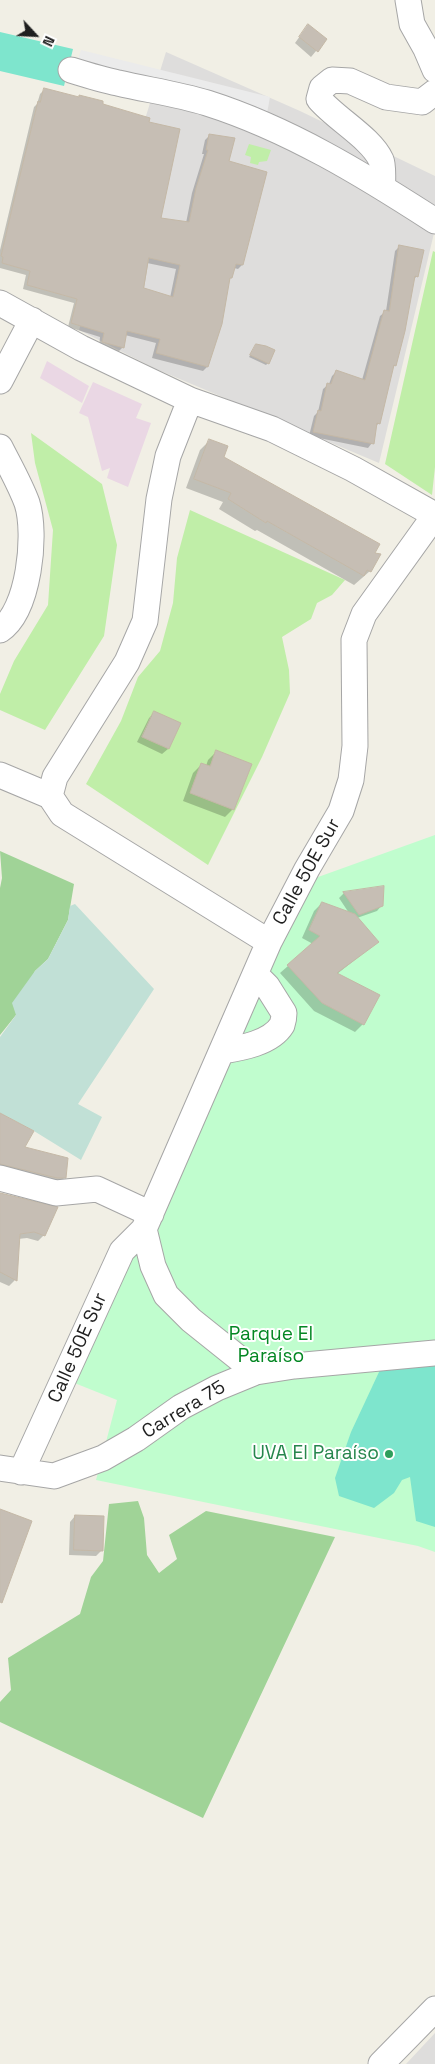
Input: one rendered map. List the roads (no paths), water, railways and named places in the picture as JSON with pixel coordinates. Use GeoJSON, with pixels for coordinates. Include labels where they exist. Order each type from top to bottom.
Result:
{"type":"FeatureCollection","features":[{"type":"Feature","properties":{"kind":"street"},"geometry":{"type":"LineString","coordinates":[[408,0],[412,24],[435,70]]}},
{"type":"Feature","properties":{"kind":"street"},"geometry":{"type":"LineString","coordinates":[[71,70],[119,84],[136,86],[206,103],[238,114],[345,164],[435,222]]}},
{"type":"Feature","properties":{"kind":"street"},"geometry":{"type":"LineString","coordinates":[[383,188],[381,161],[365,140],[328,111],[319,99],[322,88],[332,80],[350,81],[386,97],[422,102],[435,92]]}},
{"type":"Feature","properties":{"kind":"street"},"geometry":{"type":"LineString","coordinates":[[0,303],[81,348],[190,400],[272,429],[353,469],[435,515]]}},
{"type":"Feature","properties":{"kind":"street"},"geometry":{"type":"LineString","coordinates":[[0,381],[32,320]]}},
{"type":"Feature","properties":{"kind":"street"},"geometry":{"type":"LineString","coordinates":[[50,796],[55,776],[127,662],[145,621],[159,499],[168,456],[190,400]]}},
{"type":"Feature","properties":{"kind":"street"},"geometry":{"type":"LineString","coordinates":[[0,447],[27,504],[31,533],[26,588],[14,616],[0,630]]}},
{"type":"Feature","properties":{"kind":"street","name":"Calle 50E Sur"},"geometry":{"type":"LineString","coordinates":[[10,1470],[122,1251],[147,1222],[269,942],[307,869],[341,812],[350,780],[355,746],[354,640],[364,614],[427,543],[435,515]]}},
{"type":"Feature","properties":{"kind":"street"},"geometry":{"type":"LineString","coordinates":[[0,775],[50,796],[62,814],[269,942]]}},
{"type":"Feature","properties":{"kind":"street"},"geometry":{"type":"LineString","coordinates":[[223,1051],[250,1047],[270,1036],[282,1026],[284,1013],[267,986],[255,974]]}},
{"type":"Feature","properties":{"kind":"street"},"geometry":{"type":"LineString","coordinates":[[0,1178],[56,1193],[97,1189],[147,1222],[153,1266],[166,1295],[191,1320],[256,1372]]}},
{"type":"Feature","properties":{"kind":"street","name":"Carrera 75"},"geometry":{"type":"LineString","coordinates":[[10,1470],[54,1476],[103,1458],[136,1439],[181,1407],[217,1388],[256,1372],[294,1366],[435,1353]]}},
{"type":"Feature","properties":{"kind":"street"},"geometry":{"type":"LineString","coordinates":[[382,2064],[435,2009]]}},
{"type":"Feature","properties":{"kind":"place","name":"UVA El Paraíso"},"geometry":{"type":"Point","coordinates":[389,1454]}},
{"type":"Feature","properties":{"kind":"park label","name":"Parque El Paraíso"},"geometry":{"type":"Point","coordinates":[271,1346]}}]}
